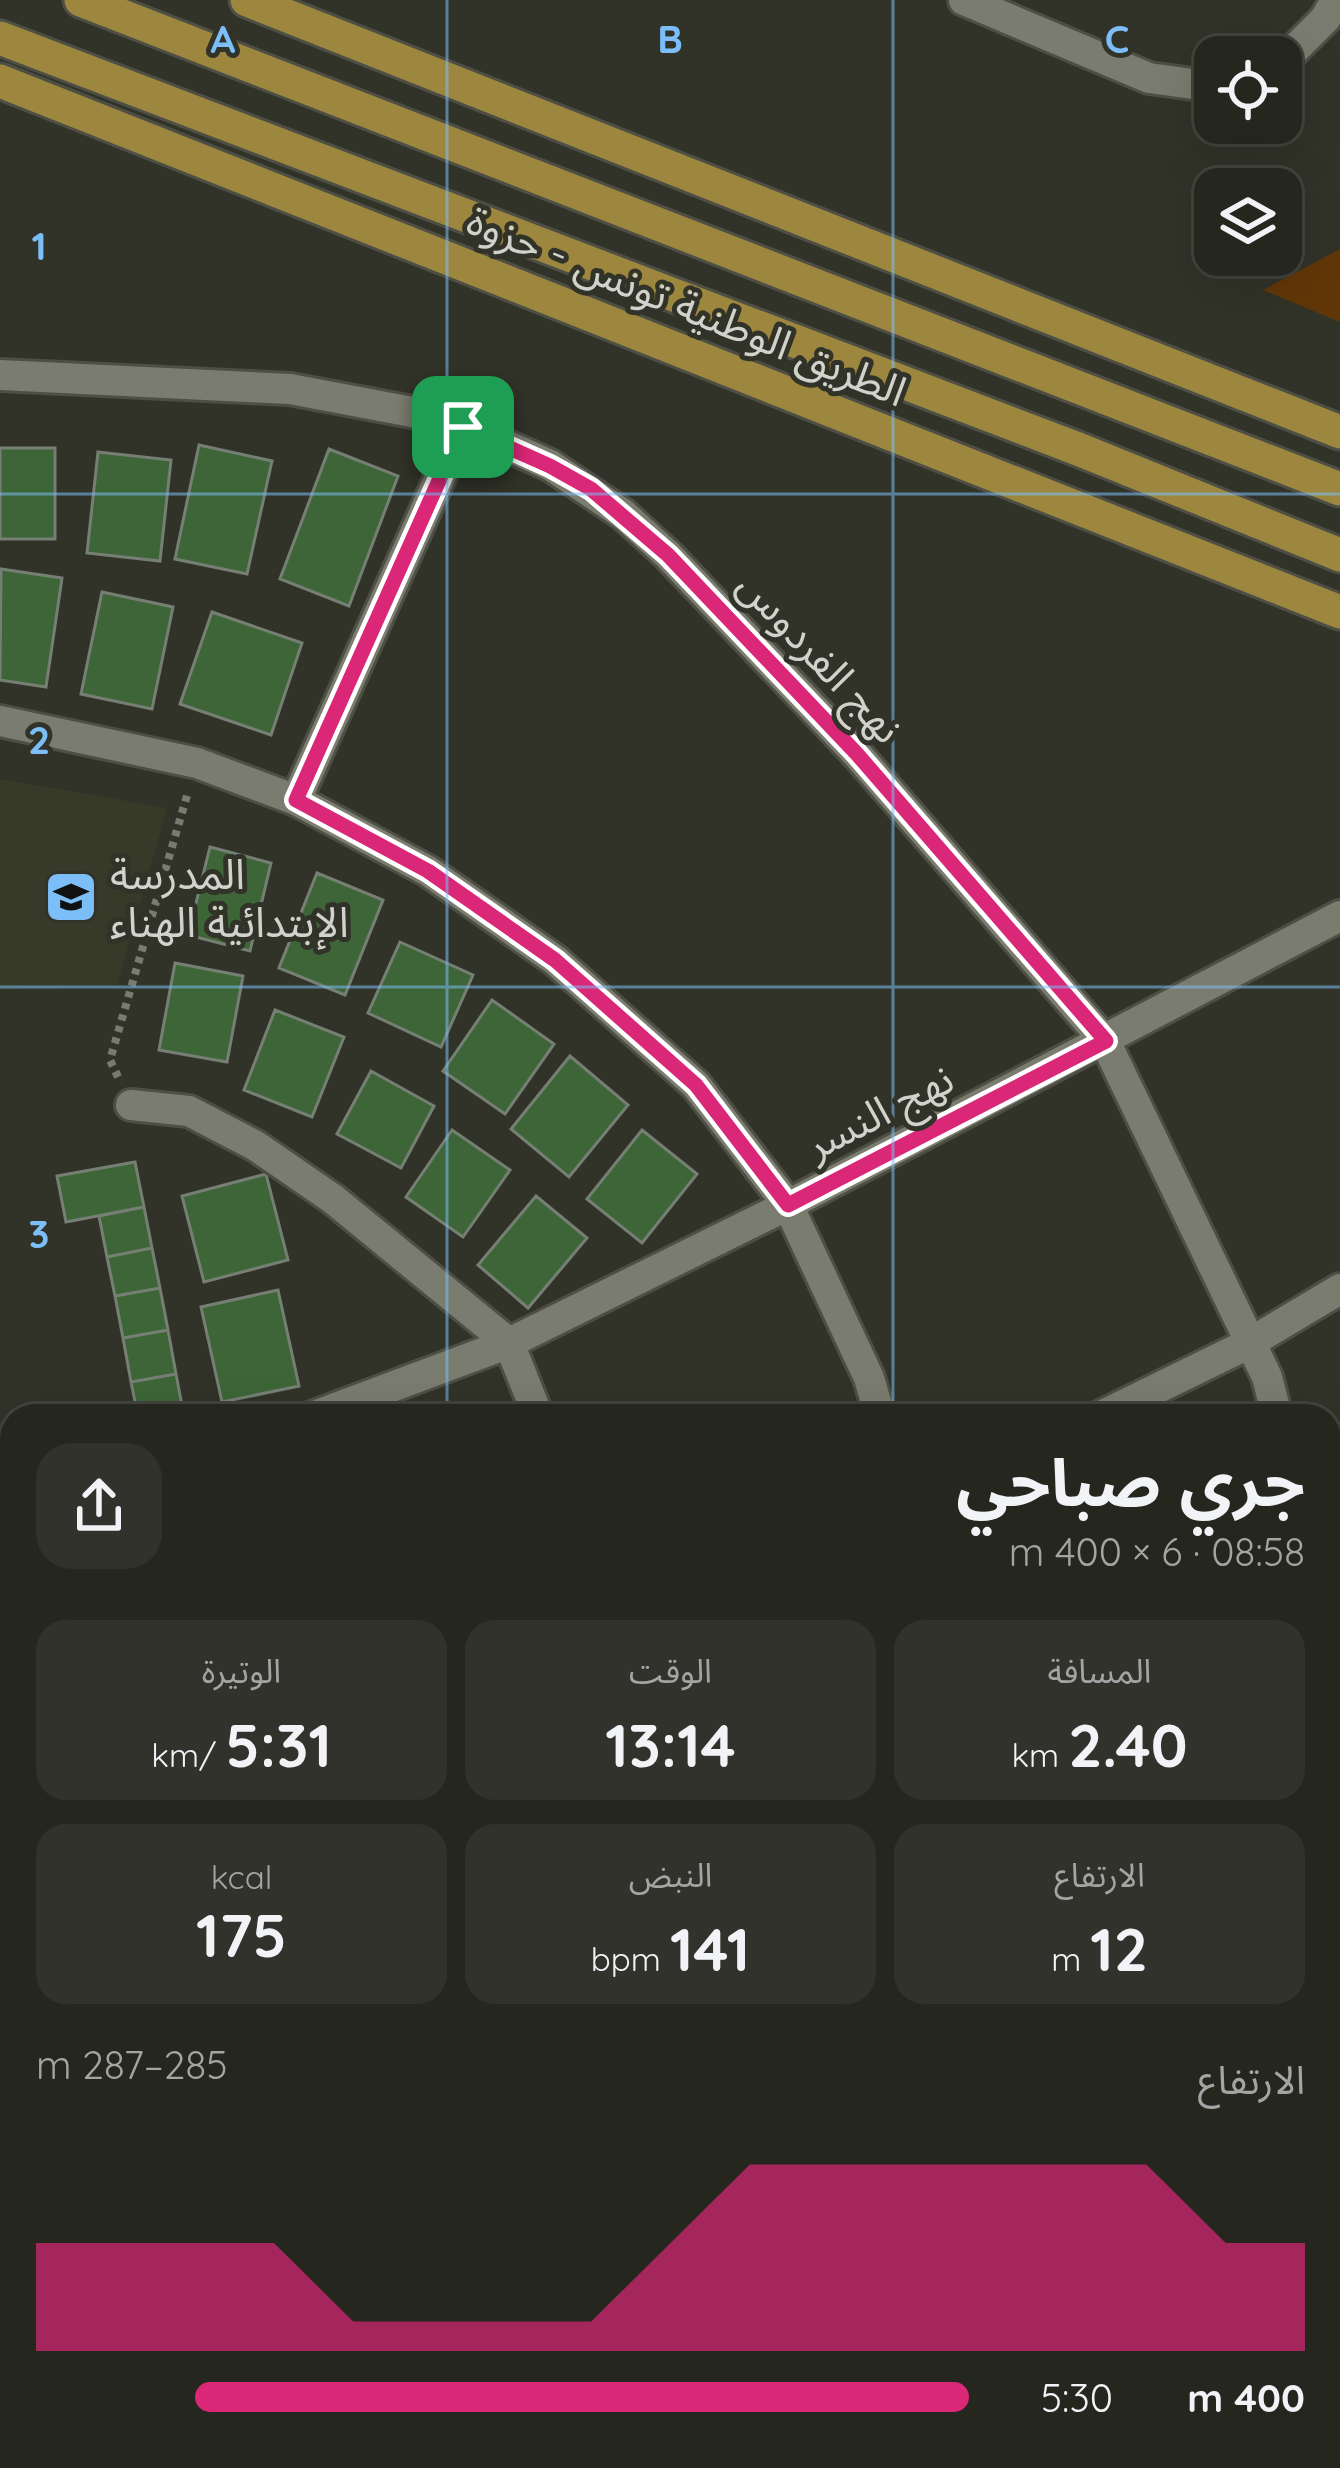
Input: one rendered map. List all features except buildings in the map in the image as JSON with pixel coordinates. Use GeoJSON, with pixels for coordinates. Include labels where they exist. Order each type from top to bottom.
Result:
{"type":"FeatureCollection","features":[{"type":"Feature","properties":{"kind":"highway"},"geometry":{"type":"LineString","coordinates":[[81,0],[1340,489]]}},
{"type":"Feature","properties":{"kind":"highway"},"geometry":{"type":"LineString","coordinates":[[247,0],[1340,432]]}},
{"type":"Feature","properties":{"kind":"highway"},"geometry":{"type":"LineString","coordinates":[[0,38],[1078,449],[1340,555]]}},
{"type":"Feature","properties":{"kind":"highway","name":"الطريق الوطنية تونس - حزوة"},"geometry":{"type":"LineString","coordinates":[[0,81],[1340,612]]}},
{"type":"Feature","properties":{"kind":"street"},"geometry":{"type":"LineString","coordinates":[[964,0],[1149,78],[1194,84]]}},
{"type":"Feature","properties":{"kind":"street"},"geometry":{"type":"LineString","coordinates":[[1302,42],[1336,0]]}},
{"type":"Feature","properties":{"kind":"street","name":"نهج الفردوس"},"geometry":{"type":"LineString","coordinates":[[0,375],[290,388],[463,427],[591,489],[668,555],[857,754],[1106,1041],[1267,1377],[1274,1404]]}},
{"type":"Feature","properties":{"kind":"street"},"geometry":{"type":"LineString","coordinates":[[296,800],[463,427]]}},
{"type":"Feature","properties":{"kind":"street"},"geometry":{"type":"LineString","coordinates":[[0,721],[196,763],[296,800],[428,871],[555,960],[696,1085],[788,1205],[869,1378],[877,1404]]}},
{"type":"Feature","properties":{"kind":"street","name":"نهج النسر"},"geometry":{"type":"LineString","coordinates":[[346,1404],[509,1343],[788,1205],[1340,916]]}},
{"type":"Feature","properties":{"kind":"street"},"geometry":{"type":"LineString","coordinates":[[131,1105],[189,1112],[256,1146],[333,1199],[509,1343],[533,1404]]}},
{"type":"Feature","properties":{"kind":"street"},"geometry":{"type":"LineString","coordinates":[[1126,1404],[1248,1344],[1340,1289]]}},
{"type":"Feature","properties":{"kind":"path"},"geometry":{"type":"LineString","coordinates":[[131,1105],[110,1060],[196,763]]}},
{"type":"Feature","properties":{"kind":"shaded area"},"geometry":{"type":"Polygon","coordinates":[[[1340,249],[1340,322],[1263,290],[1289,276],[1302,276],[1302,269],[1340,249]]]}},
{"type":"Feature","properties":{"kind":"shaded area","name":"المدرسة الإبتدائية الهناء"},"geometry":{"type":"Polygon","coordinates":[[[0,779],[167,808],[117,985],[0,990],[0,779]]]}},
{"type":"Feature","properties":{"kind":"place","name":"المدرسة الإبتدائية الهناء"},"geometry":{"type":"Point","coordinates":[71,897]}},
{"type":"Feature","properties":{"kind":"route"},"geometry":{"type":"LineString","coordinates":[[463,427],[591,489],[668,555],[857,754],[1106,1041],[788,1205],[696,1085],[555,960],[428,871],[296,800],[463,427]]}}]}
